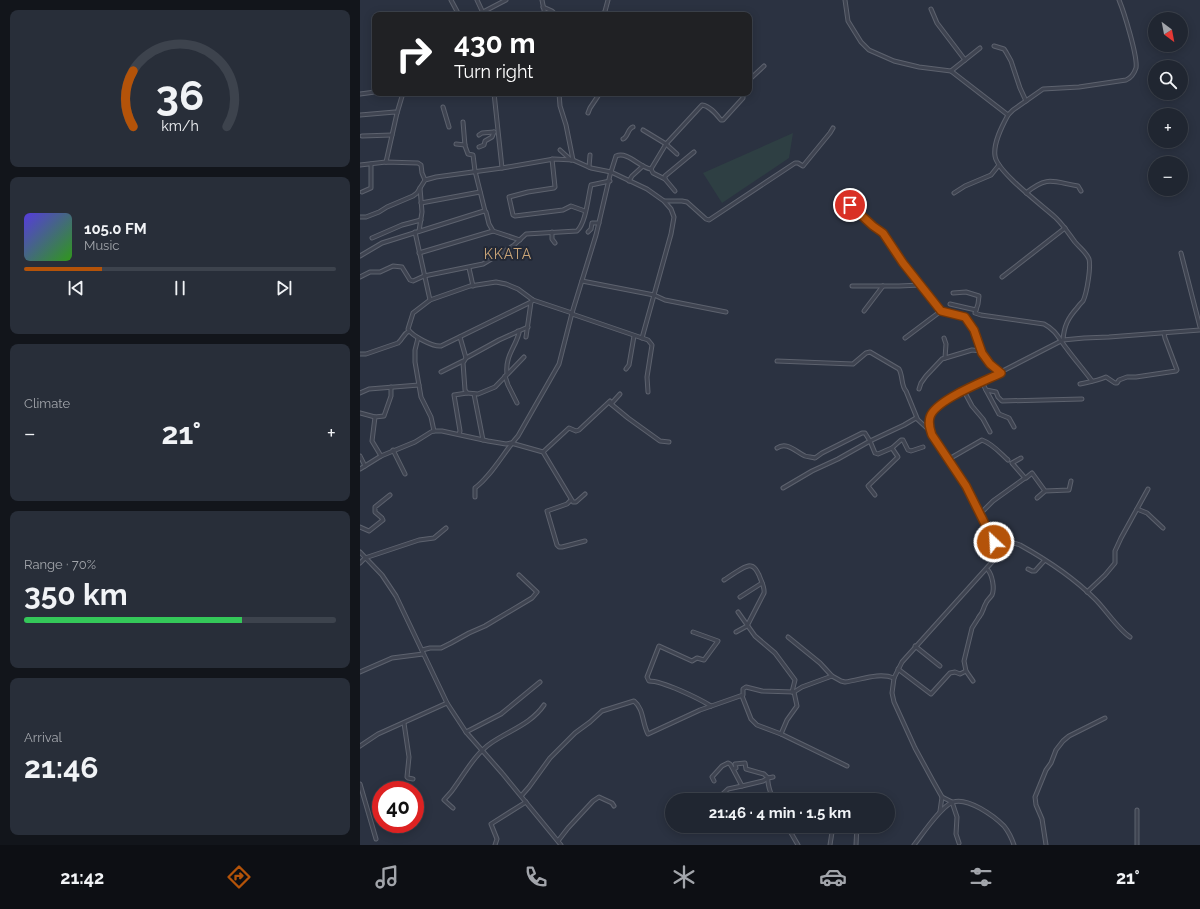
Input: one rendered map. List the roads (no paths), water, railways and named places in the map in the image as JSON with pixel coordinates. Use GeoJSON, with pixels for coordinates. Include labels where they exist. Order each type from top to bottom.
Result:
{"type":"FeatureCollection","features":[{"type":"Feature","properties":{"kind":"street"},"geometry":{"type":"LineString","coordinates":[[451,0],[457,12]]}},
{"type":"Feature","properties":{"kind":"street"},"geometry":{"type":"LineString","coordinates":[[476,0],[482,12]]}},
{"type":"Feature","properties":{"kind":"street"},"geometry":{"type":"LineString","coordinates":[[485,12],[506,0]]}},
{"type":"Feature","properties":{"kind":"street"},"geometry":{"type":"LineString","coordinates":[[542,0],[545,12]]}},
{"type":"Feature","properties":{"kind":"street"},"geometry":{"type":"LineString","coordinates":[[605,12],[608,0]]}},
{"type":"Feature","properties":{"kind":"street"},"geometry":{"type":"LineString","coordinates":[[845,0],[848,21],[861,42],[869,50],[894,61],[951,72],[1008,115]]}},
{"type":"Feature","properties":{"kind":"street"},"geometry":{"type":"LineString","coordinates":[[1062,341],[1068,318],[1082,302],[1084,297],[1090,268],[1089,260],[1065,228],[1026,193],[999,165],[995,152],[998,138],[1008,115],[1043,89],[1091,86],[1126,80],[1133,75],[1136,64],[1130,34],[1119,0]]}},
{"type":"Feature","properties":{"kind":"street"},"geometry":{"type":"LineString","coordinates":[[544,7],[552,10],[553,12]]}},
{"type":"Feature","properties":{"kind":"street"},"geometry":{"type":"LineString","coordinates":[[932,9],[937,23],[965,60]]}},
{"type":"Feature","properties":{"kind":"street"},"geometry":{"type":"LineString","coordinates":[[994,46],[1004,49],[1006,52],[1011,61],[1026,101]]}},
{"type":"Feature","properties":{"kind":"street"},"geometry":{"type":"LineString","coordinates":[[951,72],[980,48]]}},
{"type":"Feature","properties":{"kind":"street"},"geometry":{"type":"LineString","coordinates":[[752,77],[764,66]]}},
{"type":"Feature","properties":{"kind":"street"},"geometry":{"type":"LineString","coordinates":[[360,94],[372,92]]}},
{"type":"Feature","properties":{"kind":"street"},"geometry":{"type":"LineString","coordinates":[[386,162],[402,96]]}},
{"type":"Feature","properties":{"kind":"street"},"geometry":{"type":"LineString","coordinates":[[494,96],[496,132],[502,168]]}},
{"type":"Feature","properties":{"kind":"street"},"geometry":{"type":"LineString","coordinates":[[559,96],[560,106],[566,126],[572,160]]}},
{"type":"Feature","properties":{"kind":"street"},"geometry":{"type":"LineString","coordinates":[[588,113],[590,107],[598,96]]}},
{"type":"Feature","properties":{"kind":"street"},"geometry":{"type":"LineString","coordinates":[[651,169],[666,144],[702,106],[705,105],[717,114],[721,120],[723,120],[742,96]]}},
{"type":"Feature","properties":{"kind":"street"},"geometry":{"type":"LineString","coordinates":[[443,107],[449,126]]}},
{"type":"Feature","properties":{"kind":"street"},"geometry":{"type":"LineString","coordinates":[[360,115],[397,113]]}},
{"type":"Feature","properties":{"kind":"street"},"geometry":{"type":"LineString","coordinates":[[463,122],[465,144],[468,154],[473,155],[475,171],[489,224],[493,230],[520,240]]}},
{"type":"Feature","properties":{"kind":"street"},"geometry":{"type":"LineString","coordinates":[[623,139],[626,138],[630,128],[633,127]]}},
{"type":"Feature","properties":{"kind":"street"},"geometry":{"type":"LineString","coordinates":[[664,201],[687,202],[709,220],[795,163],[803,166],[833,128]]}},
{"type":"Feature","properties":{"kind":"street"},"geometry":{"type":"LineString","coordinates":[[643,130],[666,144],[677,154]]}},
{"type":"Feature","properties":{"kind":"street"},"geometry":{"type":"LineString","coordinates":[[479,135],[496,132]]}},
{"type":"Feature","properties":{"kind":"street"},"geometry":{"type":"LineString","coordinates":[[479,147],[484,145],[485,141],[492,137],[496,132]]}},
{"type":"Feature","properties":{"kind":"street"},"geometry":{"type":"LineString","coordinates":[[362,136],[392,135]]}},
{"type":"Feature","properties":{"kind":"street"},"geometry":{"type":"LineString","coordinates":[[456,144],[465,144]]}},
{"type":"Feature","properties":{"kind":"street"},"geometry":{"type":"LineString","coordinates":[[560,150],[572,160],[589,168],[611,172],[647,189],[664,201],[671,209],[674,217],[670,242],[642,338]]}},
{"type":"Feature","properties":{"kind":"street"},"geometry":{"type":"LineString","coordinates":[[665,179],[665,176],[694,152]]}},
{"type":"Feature","properties":{"kind":"street"},"geometry":{"type":"LineString","coordinates":[[589,168],[590,154]]}},
{"type":"Feature","properties":{"kind":"street"},"geometry":{"type":"LineString","coordinates":[[476,497],[475,488],[490,473],[511,443],[518,436],[558,366],[599,223],[616,156],[626,157],[651,169],[652,173],[665,179],[665,181],[675,191]]}},
{"type":"Feature","properties":{"kind":"street"},"geometry":{"type":"LineString","coordinates":[[360,217],[366,217],[380,212],[391,205],[415,195],[425,180],[436,176],[502,168],[552,159],[572,160]]}},
{"type":"Feature","properties":{"kind":"street"},"geometry":{"type":"LineString","coordinates":[[552,159],[555,187],[509,197],[513,215],[563,210],[572,206],[586,211]]}},
{"type":"Feature","properties":{"kind":"street"},"geometry":{"type":"LineString","coordinates":[[360,165],[386,162],[418,162],[421,165],[425,180]]}},
{"type":"Feature","properties":{"kind":"street"},"geometry":{"type":"LineString","coordinates":[[362,192],[371,188],[371,164]]}},
{"type":"Feature","properties":{"kind":"street"},"geometry":{"type":"LineString","coordinates":[[954,193],[965,186],[991,176],[999,165]]}},
{"type":"Feature","properties":{"kind":"street"},"geometry":{"type":"LineString","coordinates":[[629,181],[632,176],[643,166]]}},
{"type":"Feature","properties":{"kind":"street"},"geometry":{"type":"LineString","coordinates":[[360,277],[370,272],[378,272],[397,266],[402,267],[410,280],[469,268],[488,262],[529,234],[578,230],[581,226],[586,211],[591,185],[610,180]]}},
{"type":"Feature","properties":{"kind":"street"},"geometry":{"type":"LineString","coordinates":[[1026,193],[1040,183],[1052,181],[1078,186],[1081,191]]}},
{"type":"Feature","properties":{"kind":"street"},"geometry":{"type":"LineString","coordinates":[[419,231],[421,220],[420,188]]}},
{"type":"Feature","properties":{"kind":"street"},"geometry":{"type":"LineString","coordinates":[[421,204],[480,192]]}},
{"type":"Feature","properties":{"kind":"street"},"geometry":{"type":"LineString","coordinates":[[844,200],[883,233],[920,285],[941,311],[965,317],[974,330],[982,353],[992,367],[1001,373]]}},
{"type":"Feature","properties":{"kind":"street"},"geometry":{"type":"LineString","coordinates":[[360,256],[382,243],[485,211]]}},
{"type":"Feature","properties":{"kind":"street"},"geometry":{"type":"LineString","coordinates":[[372,238],[402,225],[421,220]]}},
{"type":"Feature","properties":{"kind":"street"},"geometry":{"type":"LineString","coordinates":[[588,232],[591,229],[592,223],[599,223]]}},
{"type":"Feature","properties":{"kind":"street"},"geometry":{"type":"LineString","coordinates":[[1002,277],[1065,228]]}},
{"type":"Feature","properties":{"kind":"street"},"geometry":{"type":"LineString","coordinates":[[419,253],[493,230]]}},
{"type":"Feature","properties":{"kind":"street"},"geometry":{"type":"LineString","coordinates":[[415,232],[430,300]]}},
{"type":"Feature","properties":{"kind":"street"},"geometry":{"type":"LineString","coordinates":[[552,232],[552,239],[555,243]]}},
{"type":"Feature","properties":{"kind":"street"},"geometry":{"type":"LineString","coordinates":[[1181,253],[1200,327]]}},
{"type":"Feature","properties":{"kind":"street"},"geometry":{"type":"LineString","coordinates":[[469,268],[473,286]]}},
{"type":"Feature","properties":{"kind":"street"},"geometry":{"type":"LineString","coordinates":[[582,281],[654,295],[665,300],[726,312]]}},
{"type":"Feature","properties":{"kind":"street"},"geometry":{"type":"LineString","coordinates":[[532,301],[439,346],[434,346],[418,338],[409,331],[408,327],[413,313],[420,306],[430,300],[473,286],[500,282],[518,289],[532,301],[572,313],[648,340],[652,345],[647,377],[648,392]]}},
{"type":"Feature","properties":{"kind":"street"},"geometry":{"type":"LineString","coordinates":[[852,286],[920,285]]}},
{"type":"Feature","properties":{"kind":"street"},"geometry":{"type":"LineString","coordinates":[[864,311],[883,286]]}},
{"type":"Feature","properties":{"kind":"street"},"geometry":{"type":"LineString","coordinates":[[953,293],[966,292],[979,296],[975,313],[1044,324],[1052,328],[1092,381]]}},
{"type":"Feature","properties":{"kind":"street"},"geometry":{"type":"LineString","coordinates":[[526,337],[532,301]]}},
{"type":"Feature","properties":{"kind":"street"},"geometry":{"type":"LineString","coordinates":[[950,304],[976,310]]}},
{"type":"Feature","properties":{"kind":"street"},"geometry":{"type":"LineString","coordinates":[[905,338],[941,311]]}},
{"type":"Feature","properties":{"kind":"street"},"geometry":{"type":"LineString","coordinates":[[441,372],[499,340],[528,327]]}},
{"type":"Feature","properties":{"kind":"street"},"geometry":{"type":"LineString","coordinates":[[931,433],[929,424],[932,413],[943,403],[1062,341],[1084,338],[1200,330]]}},
{"type":"Feature","properties":{"kind":"street"},"geometry":{"type":"LineString","coordinates":[[360,354],[366,354],[398,343],[402,340],[404,334],[409,331]]}},
{"type":"Feature","properties":{"kind":"street"},"geometry":{"type":"LineString","coordinates":[[517,403],[508,385],[506,366],[509,354],[517,339],[518,331]]}},
{"type":"Feature","properties":{"kind":"street"},"geometry":{"type":"LineString","coordinates":[[1080,384],[1098,381],[1106,377],[1114,383],[1117,383],[1118,380],[1127,377],[1176,371],[1177,370],[1164,338],[1164,333]]}},
{"type":"Feature","properties":{"kind":"street"},"geometry":{"type":"LineString","coordinates":[[626,369],[629,365],[634,336]]}},
{"type":"Feature","properties":{"kind":"street"},"geometry":{"type":"LineString","coordinates":[[460,337],[465,360],[465,390],[467,393]]}},
{"type":"Feature","properties":{"kind":"street"},"geometry":{"type":"LineString","coordinates":[[418,338],[415,357],[421,397],[431,417],[434,431]]}},
{"type":"Feature","properties":{"kind":"street"},"geometry":{"type":"LineString","coordinates":[[944,338],[946,344],[945,358]]}},
{"type":"Feature","properties":{"kind":"street"},"geometry":{"type":"LineString","coordinates":[[920,389],[921,383],[926,376],[945,358],[974,349],[982,353]]}},
{"type":"Feature","properties":{"kind":"street"},"geometry":{"type":"LineString","coordinates":[[777,361],[853,364],[869,352],[899,369],[904,389],[918,418],[931,433],[970,491],[994,542],[995,555],[993,561],[902,662],[894,678],[892,693],[894,702],[915,748],[942,797],[952,802],[962,802],[982,809],[1005,827],[1014,845]]}},
{"type":"Feature","properties":{"kind":"street"},"geometry":{"type":"LineString","coordinates":[[459,434],[460,431],[454,395],[467,393],[474,394],[491,390],[499,384],[524,357]]}},
{"type":"Feature","properties":{"kind":"street"},"geometry":{"type":"LineString","coordinates":[[982,382],[999,414],[1009,418],[1014,427]]}},
{"type":"Feature","properties":{"kind":"street"},"geometry":{"type":"LineString","coordinates":[[360,393],[369,389],[419,385]]}},
{"type":"Feature","properties":{"kind":"street"},"geometry":{"type":"LineString","coordinates":[[360,413],[374,417],[384,416],[391,387]]}},
{"type":"Feature","properties":{"kind":"street"},"geometry":{"type":"LineString","coordinates":[[986,390],[996,392],[998,397],[1002,400],[1082,399]]}},
{"type":"Feature","properties":{"kind":"street"},"geometry":{"type":"LineString","coordinates":[[964,391],[972,406],[983,419],[990,432]]}},
{"type":"Feature","properties":{"kind":"street"},"geometry":{"type":"LineString","coordinates":[[474,394],[483,440]]}},
{"type":"Feature","properties":{"kind":"street"},"geometry":{"type":"LineString","coordinates":[[611,404],[620,394]]}},
{"type":"Feature","properties":{"kind":"street"},"geometry":{"type":"LineString","coordinates":[[542,452],[569,428],[576,431],[579,430],[610,401],[611,404],[628,418],[660,442],[669,442]]}},
{"type":"Feature","properties":{"kind":"street"},"geometry":{"type":"LineString","coordinates":[[374,417],[372,441],[381,456]]}},
{"type":"Feature","properties":{"kind":"street"},"geometry":{"type":"LineString","coordinates":[[783,488],[798,478],[904,425],[914,418],[918,418]]}},
{"type":"Feature","properties":{"kind":"street"},"geometry":{"type":"LineString","coordinates":[[360,469],[381,456],[415,442],[434,431],[459,434],[506,444],[511,443],[542,452],[571,500],[575,503],[585,494]]}},
{"type":"Feature","properties":{"kind":"street"},"geometry":{"type":"LineString","coordinates":[[777,448],[781,445],[789,446],[806,456],[815,458],[862,433],[865,433],[872,448],[877,453],[892,448],[901,440],[903,440],[908,450],[911,451],[922,447]]}},
{"type":"Feature","properties":{"kind":"street"},"geometry":{"type":"LineString","coordinates":[[949,459],[982,440],[994,447],[1008,460]]}},
{"type":"Feature","properties":{"kind":"street"},"geometry":{"type":"LineString","coordinates":[[875,495],[868,486],[898,457],[892,448]]}},
{"type":"Feature","properties":{"kind":"street"},"geometry":{"type":"LineString","coordinates":[[393,450],[405,474]]}},
{"type":"Feature","properties":{"kind":"street"},"geometry":{"type":"LineString","coordinates":[[360,456],[365,466]]}},
{"type":"Feature","properties":{"kind":"street"},"geometry":{"type":"LineString","coordinates":[[982,512],[993,501],[1025,478],[1012,463],[1021,458]]}},
{"type":"Feature","properties":{"kind":"street"},"geometry":{"type":"LineString","coordinates":[[1026,478],[1032,473],[1045,491],[1069,490],[1071,481]]}},
{"type":"Feature","properties":{"kind":"street"},"geometry":{"type":"LineString","coordinates":[[1087,592],[1105,575],[1114,563],[1115,551],[1120,538],[1148,489]]}},
{"type":"Feature","properties":{"kind":"street"},"geometry":{"type":"LineString","coordinates":[[360,527],[369,532],[380,523],[382,518],[375,512],[375,507],[390,495]]}},
{"type":"Feature","properties":{"kind":"street"},"geometry":{"type":"LineString","coordinates":[[571,500],[567,504],[547,510],[557,545],[562,547],[585,541]]}},
{"type":"Feature","properties":{"kind":"street"},"geometry":{"type":"LineString","coordinates":[[1137,509],[1147,514],[1163,528]]}},
{"type":"Feature","properties":{"kind":"street"},"geometry":{"type":"LineString","coordinates":[[360,563],[365,558],[419,540],[434,538],[446,528]]}},
{"type":"Feature","properties":{"kind":"street"},"geometry":{"type":"LineString","coordinates":[[994,542],[1011,542],[1020,545],[1071,578],[1087,592],[1130,637]]}},
{"type":"Feature","properties":{"kind":"street"},"geometry":{"type":"LineString","coordinates":[[360,552],[382,575],[396,596],[447,703],[466,732],[561,845]]}},
{"type":"Feature","properties":{"kind":"street"},"geometry":{"type":"LineString","coordinates":[[1028,569],[1035,571],[1044,562]]}},
{"type":"Feature","properties":{"kind":"street"},"geometry":{"type":"LineString","coordinates":[[724,580],[743,568],[751,565],[755,568],[765,589],[747,626],[736,632]]}},
{"type":"Feature","properties":{"kind":"street"},"geometry":{"type":"LineString","coordinates":[[973,681],[966,670],[964,661],[972,628],[986,603],[993,594],[991,573],[988,570]]}},
{"type":"Feature","properties":{"kind":"street"},"geometry":{"type":"LineString","coordinates":[[422,650],[441,648],[452,643],[485,626],[532,598],[537,592],[519,576]]}},
{"type":"Feature","properties":{"kind":"street"},"geometry":{"type":"LineString","coordinates":[[740,597],[762,583]]}},
{"type":"Feature","properties":{"kind":"street"},"geometry":{"type":"LineString","coordinates":[[738,612],[747,626],[758,639],[775,653],[795,680],[793,692],[796,706],[787,720],[781,734]]}},
{"type":"Feature","properties":{"kind":"street"},"geometry":{"type":"LineString","coordinates":[[693,632],[718,641],[704,660],[697,658],[692,661],[659,646],[647,677],[649,681],[664,684],[697,698],[711,706]]}},
{"type":"Feature","properties":{"kind":"street"},"geometry":{"type":"LineString","coordinates":[[788,637],[820,663],[832,676],[840,681],[845,682],[885,676],[894,678]]}},
{"type":"Feature","properties":{"kind":"street"},"geometry":{"type":"LineString","coordinates":[[915,646],[940,666]]}},
{"type":"Feature","properties":{"kind":"street"},"geometry":{"type":"LineString","coordinates":[[360,672],[392,658],[424,654]]}},
{"type":"Feature","properties":{"kind":"street"},"geometry":{"type":"LineString","coordinates":[[898,669],[931,694],[950,673],[955,672],[960,674],[966,670]]}},
{"type":"Feature","properties":{"kind":"street"},"geometry":{"type":"LineString","coordinates":[[832,676],[802,687],[793,692],[762,691],[746,687],[742,696],[751,719],[754,722],[847,766]]}},
{"type":"Feature","properties":{"kind":"street"},"geometry":{"type":"LineString","coordinates":[[466,732],[501,714],[540,682]]}},
{"type":"Feature","properties":{"kind":"street"},"geometry":{"type":"LineString","coordinates":[[522,795],[550,758],[562,745],[602,711],[634,701],[639,705],[648,734],[711,706],[742,696]]}},
{"type":"Feature","properties":{"kind":"street"},"geometry":{"type":"LineString","coordinates":[[360,740],[361,745],[378,734],[447,703]]}},
{"type":"Feature","properties":{"kind":"street"},"geometry":{"type":"LineString","coordinates":[[453,808],[444,800],[482,750],[491,742],[525,724],[544,705]]}},
{"type":"Feature","properties":{"kind":"street"},"geometry":{"type":"LineString","coordinates":[[1046,845],[1042,819],[1036,805],[1035,798],[1046,770],[1051,763],[1056,750],[1063,741],[1069,736],[1105,718]]}},
{"type":"Feature","properties":{"kind":"street"},"geometry":{"type":"LineString","coordinates":[[404,723],[409,757],[407,777],[413,779]]}},
{"type":"Feature","properties":{"kind":"street"},"geometry":{"type":"LineString","coordinates":[[714,781],[712,778],[715,774],[722,766],[728,763],[742,786]]}},
{"type":"Feature","properties":{"kind":"street"},"geometry":{"type":"LineString","coordinates":[[733,769],[736,768],[735,764],[745,763],[746,769],[764,774],[768,778]]}},
{"type":"Feature","properties":{"kind":"street"},"geometry":{"type":"LineString","coordinates":[[724,793],[728,790],[773,777]]}},
{"type":"Feature","properties":{"kind":"street"},"geometry":{"type":"LineString","coordinates":[[768,778],[767,785],[771,793]]}},
{"type":"Feature","properties":{"kind":"street"},"geometry":{"type":"LineString","coordinates":[[360,784],[376,839]]}},
{"type":"Feature","properties":{"kind":"street"},"geometry":{"type":"LineString","coordinates":[[558,841],[593,801],[599,797],[612,803],[614,806]]}},
{"type":"Feature","properties":{"kind":"street"},"geometry":{"type":"LineString","coordinates":[[940,811],[942,797]]}},
{"type":"Feature","properties":{"kind":"street"},"geometry":{"type":"LineString","coordinates":[[495,845],[498,839],[491,824],[526,802]]}},
{"type":"Feature","properties":{"kind":"street"},"geometry":{"type":"LineString","coordinates":[[914,845],[940,811],[952,802]]}},
{"type":"Feature","properties":{"kind":"street"},"geometry":{"type":"LineString","coordinates":[[952,802],[957,817],[956,834],[959,843]]}},
{"type":"Feature","properties":{"kind":"street"},"geometry":{"type":"LineString","coordinates":[[1137,810],[1137,845]]}},
{"type":"Feature","properties":{"kind":"street"},"geometry":{"type":"LineString","coordinates":[[791,833],[798,845]]}},
{"type":"Feature","properties":{"kind":"street"},"geometry":{"type":"LineString","coordinates":[[830,845],[832,833]]}},
{"type":"Feature","properties":{"kind":"street"},"geometry":{"type":"LineString","coordinates":[[856,845],[857,833]]}},
{"type":"Feature","properties":{"kind":"district","name":"KKATA"},"geometry":{"type":"Point","coordinates":[508,254]}}]}
